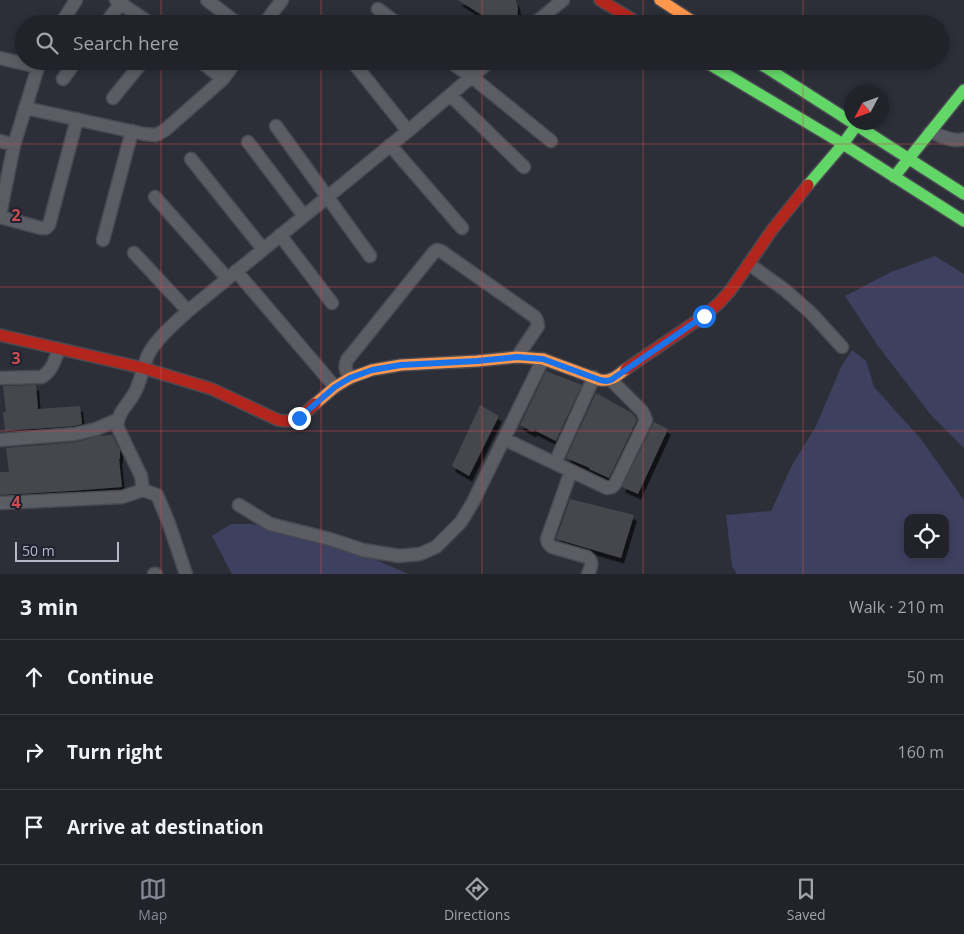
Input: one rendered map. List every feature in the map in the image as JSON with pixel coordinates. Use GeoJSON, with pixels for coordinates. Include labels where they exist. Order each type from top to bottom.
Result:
{"type":"FeatureCollection","features":[{"type":"Feature","properties":{"kind":"street"},"geometry":{"type":"LineString","coordinates":[[67,15],[76,0]]}},
{"type":"Feature","properties":{"kind":"street"},"geometry":{"type":"LineString","coordinates":[[207,0],[226,15]]}},
{"type":"Feature","properties":{"kind":"street"},"geometry":{"type":"LineString","coordinates":[[271,15],[282,0]]}},
{"type":"Feature","properties":{"kind":"street"},"geometry":{"type":"LineString","coordinates":[[545,15],[563,0]]}},
{"type":"Feature","properties":{"kind":"street"},"geometry":{"type":"LineString","coordinates":[[600,0],[625,15]]}},
{"type":"Feature","properties":{"kind":"street"},"geometry":{"type":"LineString","coordinates":[[660,0],[683,15]]}},
{"type":"Feature","properties":{"kind":"street"},"geometry":{"type":"LineString","coordinates":[[110,15],[118,2],[138,15]]}},
{"type":"Feature","properties":{"kind":"street"},"geometry":{"type":"LineString","coordinates":[[378,9],[386,15]]}},
{"type":"Feature","properties":{"kind":"street"},"geometry":{"type":"LineString","coordinates":[[0,58],[15,60]]}},
{"type":"Feature","properties":{"kind":"street"},"geometry":{"type":"LineString","coordinates":[[37,70],[14,145],[0,216],[41,228],[46,228],[49,225],[77,119]]}},
{"type":"Feature","properties":{"kind":"street"},"geometry":{"type":"LineString","coordinates":[[63,79],[70,70]]}},
{"type":"Feature","properties":{"kind":"street"},"geometry":{"type":"LineString","coordinates":[[113,98],[136,70]]}},
{"type":"Feature","properties":{"kind":"street"},"geometry":{"type":"LineString","coordinates":[[212,70],[223,79]]}},
{"type":"Feature","properties":{"kind":"street"},"geometry":{"type":"LineString","coordinates":[[25,108],[156,135],[165,130],[223,79],[230,70]]}},
{"type":"Feature","properties":{"kind":"street"},"geometry":{"type":"LineString","coordinates":[[359,70],[408,131]]}},
{"type":"Feature","properties":{"kind":"street"},"geometry":{"type":"LineString","coordinates":[[462,70],[551,142]]}},
{"type":"Feature","properties":{"kind":"street"},"geometry":{"type":"LineString","coordinates":[[143,490],[141,476],[117,426],[117,420],[119,413],[134,394],[149,352],[157,342],[188,311],[480,70]]}},
{"type":"Feature","properties":{"kind":"street"},"geometry":{"type":"LineString","coordinates":[[719,70],[843,144],[964,221]]}},
{"type":"Feature","properties":{"kind":"street"},"geometry":{"type":"LineString","coordinates":[[770,70],[844,118]]}},
{"type":"Feature","properties":{"kind":"street"},"geometry":{"type":"LineString","coordinates":[[894,176],[964,90]]}},
{"type":"Feature","properties":{"kind":"street"},"geometry":{"type":"LineString","coordinates":[[450,95],[524,167]]}},
{"type":"Feature","properties":{"kind":"street"},"geometry":{"type":"LineString","coordinates":[[276,126],[370,256]]}},
{"type":"Feature","properties":{"kind":"street"},"geometry":{"type":"LineString","coordinates":[[0,335],[143,368],[212,389],[286,422],[299,418],[335,387],[350,378],[372,370],[401,365],[517,357],[543,359],[594,378],[606,381],[611,380],[704,316],[719,303],[730,291],[772,230],[853,130]]}},
{"type":"Feature","properties":{"kind":"street"},"geometry":{"type":"LineString","coordinates":[[862,130],[964,194]]}},
{"type":"Feature","properties":{"kind":"street"},"geometry":{"type":"LineString","coordinates":[[103,240],[132,131]]}},
{"type":"Feature","properties":{"kind":"street"},"geometry":{"type":"LineString","coordinates":[[930,132],[955,140],[964,139]]}},
{"type":"Feature","properties":{"kind":"street"},"geometry":{"type":"LineString","coordinates":[[0,142],[14,145]]}},
{"type":"Feature","properties":{"kind":"street"},"geometry":{"type":"LineString","coordinates":[[248,142],[304,216]]}},
{"type":"Feature","properties":{"kind":"street"},"geometry":{"type":"LineString","coordinates":[[390,145],[462,228]]}},
{"type":"Feature","properties":{"kind":"street"},"geometry":{"type":"LineString","coordinates":[[191,159],[263,250]]}},
{"type":"Feature","properties":{"kind":"street"},"geometry":{"type":"LineString","coordinates":[[155,196],[232,275],[335,387]]}},
{"type":"Feature","properties":{"kind":"street"},"geometry":{"type":"LineString","coordinates":[[280,235],[332,303]]}},
{"type":"Feature","properties":{"kind":"street"},"geometry":{"type":"LineString","coordinates":[[350,378],[345,365],[348,360],[437,250],[534,317],[537,321],[538,326],[517,357]]}},
{"type":"Feature","properties":{"kind":"street"},"geometry":{"type":"LineString","coordinates":[[134,253],[188,311]]}},
{"type":"Feature","properties":{"kind":"street"},"geometry":{"type":"LineString","coordinates":[[749,264],[811,313],[842,347]]}},
{"type":"Feature","properties":{"kind":"street"},"geometry":{"type":"LineString","coordinates":[[0,378],[42,377],[52,368],[60,349]]}},
{"type":"Feature","properties":{"kind":"street"},"geometry":{"type":"LineString","coordinates":[[240,505],[270,524],[330,539],[364,550],[398,556],[420,554],[436,546],[461,522],[473,502],[543,359]]}},
{"type":"Feature","properties":{"kind":"street"},"geometry":{"type":"LineString","coordinates":[[555,463],[594,378]]}},
{"type":"Feature","properties":{"kind":"street"},"geometry":{"type":"LineString","coordinates":[[504,439],[607,488],[612,487],[646,420],[642,411],[611,380]]}},
{"type":"Feature","properties":{"kind":"street"},"geometry":{"type":"LineString","coordinates":[[0,440],[75,434],[96,429],[117,420]]}},
{"type":"Feature","properties":{"kind":"street"},"geometry":{"type":"LineString","coordinates":[[571,471],[547,539],[552,547],[590,559],[592,564],[588,574]]}},
{"type":"Feature","properties":{"kind":"street"},"geometry":{"type":"LineString","coordinates":[[0,503],[122,497],[143,490],[157,495],[186,574]]}},
{"type":"Feature","properties":{"kind":"water"},"geometry":{"type":"Polygon","coordinates":[[[935,256],[964,274],[964,448],[931,415],[878,346],[845,296],[891,272],[935,256]]]}},
{"type":"Feature","properties":{"kind":"water"},"geometry":{"type":"Polygon","coordinates":[[[852,350],[866,361],[874,387],[921,439],[964,500],[964,574],[737,574],[732,566],[726,515],[771,511],[791,467],[816,426],[841,367],[852,350]]]}},
{"type":"Feature","properties":{"kind":"water"},"geometry":{"type":"Polygon","coordinates":[[[231,524],[252,524],[294,534],[372,558],[408,574],[232,574],[212,536],[231,524]]]}},
{"type":"Feature","properties":{"kind":"building"},"geometry":{"type":"Polygon","coordinates":[[[458,0],[516,0],[518,15],[482,15],[458,0]]]}},
{"type":"Feature","properties":{"kind":"building"},"geometry":{"type":"Polygon","coordinates":[[[546,371],[582,385],[556,441],[520,425],[546,371]]]}},
{"type":"Feature","properties":{"kind":"building"},"geometry":{"type":"Polygon","coordinates":[[[36,385],[38,409],[80,406],[82,424],[5,431],[3,412],[6,412],[3,386],[36,385]]]}},
{"type":"Feature","properties":{"kind":"building"},"geometry":{"type":"Polygon","coordinates":[[[596,393],[632,413],[637,420],[609,478],[566,458],[596,393]]]}},
{"type":"Feature","properties":{"kind":"building"},"geometry":{"type":"Polygon","coordinates":[[[480,405],[499,416],[469,476],[452,466],[480,405]]]}},
{"type":"Feature","properties":{"kind":"building"},"geometry":{"type":"Polygon","coordinates":[[[654,422],[668,429],[638,494],[622,487],[654,422]]]}},
{"type":"Feature","properties":{"kind":"building"},"geometry":{"type":"Polygon","coordinates":[[[112,435],[120,450],[122,487],[0,495],[0,472],[9,472],[6,448],[76,442],[112,435]]]}},
{"type":"Feature","properties":{"kind":"building"},"geometry":{"type":"Polygon","coordinates":[[[570,499],[634,515],[621,558],[556,539],[570,499]]]}},
{"type":"Feature","properties":{"kind":"traffic: fast"},"geometry":{"type":"LineString","coordinates":[[719,70],[843,144],[964,221]]}},
{"type":"Feature","properties":{"kind":"traffic: fast"},"geometry":{"type":"LineString","coordinates":[[770,70],[964,194]]}},
{"type":"Feature","properties":{"kind":"traffic: fast"},"geometry":{"type":"LineString","coordinates":[[894,177],[964,90]]}},
{"type":"Feature","properties":{"kind":"traffic: fast"},"geometry":{"type":"LineString","coordinates":[[808,185],[853,130]]}},
{"type":"Feature","properties":{"kind":"traffic: slow"},"geometry":{"type":"LineString","coordinates":[[660,0],[683,15]]}},
{"type":"Feature","properties":{"kind":"traffic: slow"},"geometry":{"type":"LineString","coordinates":[[315,404],[335,387],[350,378],[372,370],[401,365],[517,357],[543,359],[600,380],[614,378],[626,369]]}},
{"type":"Feature","properties":{"kind":"traffic: jam"},"geometry":{"type":"LineString","coordinates":[[600,0],[625,15]]}},
{"type":"Feature","properties":{"kind":"traffic: jam"},"geometry":{"type":"LineString","coordinates":[[626,369],[704,316],[719,303],[730,291],[772,230],[808,185]]}},
{"type":"Feature","properties":{"kind":"traffic: jam"},"geometry":{"type":"LineString","coordinates":[[0,335],[143,368],[212,389],[278,420],[294,420],[315,404]]}},
{"type":"Feature","properties":{"kind":"route"},"geometry":{"type":"LineString","coordinates":[[299,418],[335,387],[350,378],[372,370],[401,365],[517,357],[543,359],[600,380],[611,380],[704,316]]}}]}
